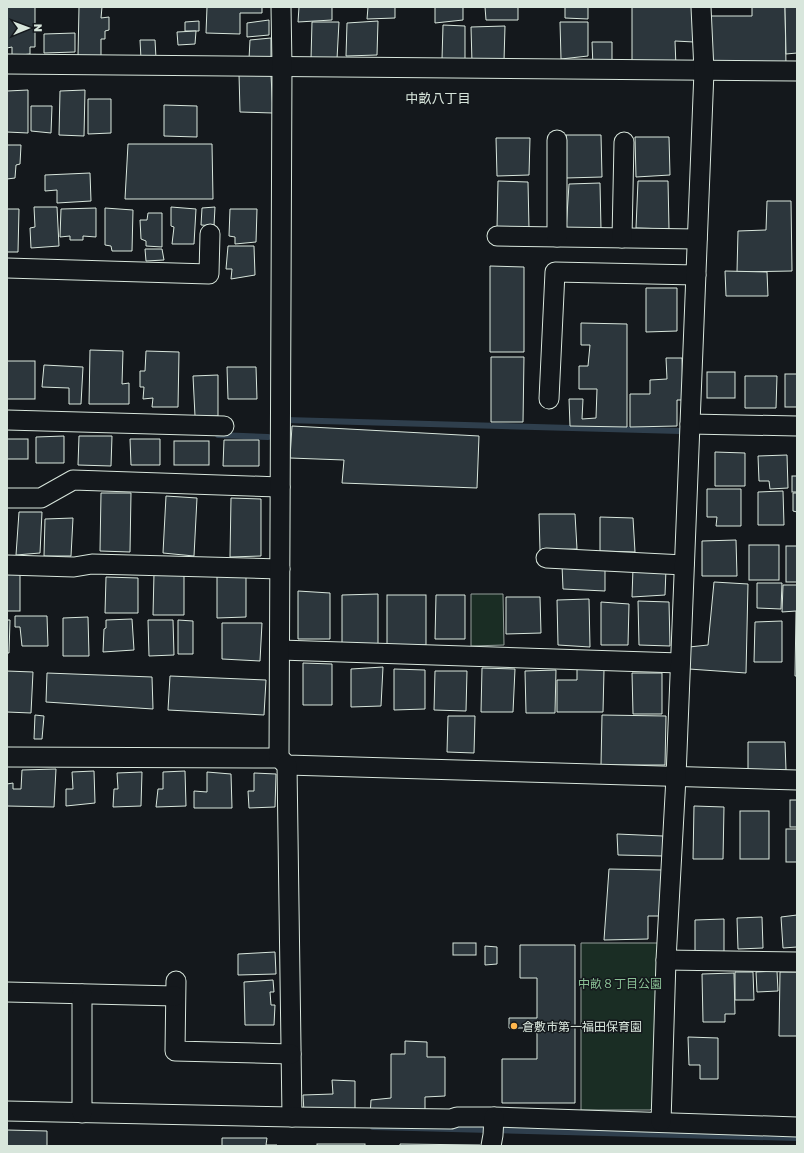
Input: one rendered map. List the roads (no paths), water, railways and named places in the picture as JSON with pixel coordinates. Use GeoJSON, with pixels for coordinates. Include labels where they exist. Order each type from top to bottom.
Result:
{"type":"FeatureCollection","features":[{"type":"Feature","properties":{"kind":"street"},"geometry":{"type":"LineString","coordinates":[[281,7],[280,650],[292,1117]]}},
{"type":"Feature","properties":{"kind":"street"},"geometry":{"type":"LineString","coordinates":[[661,1122],[666,960],[676,777],[704,71],[701,7]]}},
{"type":"Feature","properties":{"kind":"street"},"geometry":{"type":"LineString","coordinates":[[7,64],[797,71]]}},
{"type":"Feature","properties":{"kind":"street"},"geometry":{"type":"LineString","coordinates":[[557,140],[557,237]]}},
{"type":"Feature","properties":{"kind":"street"},"geometry":{"type":"LineString","coordinates":[[622,238],[624,142]]}},
{"type":"Feature","properties":{"kind":"street"},"geometry":{"type":"LineString","coordinates":[[7,268],[209,274],[210,234]]}},
{"type":"Feature","properties":{"kind":"street"},"geometry":{"type":"LineString","coordinates":[[498,236],[697,239]]}},
{"type":"Feature","properties":{"kind":"street"},"geometry":{"type":"LineString","coordinates":[[550,399],[555,272],[696,276]]}},
{"type":"Feature","properties":{"kind":"street"},"geometry":{"type":"LineString","coordinates":[[7,420],[224,426]]}},
{"type":"Feature","properties":{"kind":"street"},"geometry":{"type":"LineString","coordinates":[[690,424],[797,426]]}},
{"type":"Feature","properties":{"kind":"street"},"geometry":{"type":"LineString","coordinates":[[7,498],[41,498],[73,480],[280,487]]}},
{"type":"Feature","properties":{"kind":"street"},"geometry":{"type":"LineString","coordinates":[[546,558],[684,565]]}},
{"type":"Feature","properties":{"kind":"street"},"geometry":{"type":"LineString","coordinates":[[7,565],[74,567],[92,564],[280,569]]}},
{"type":"Feature","properties":{"kind":"street"},"geometry":{"type":"LineString","coordinates":[[280,650],[680,663]]}},
{"type":"Feature","properties":{"kind":"street"},"geometry":{"type":"LineString","coordinates":[[7,756],[283,761],[676,777],[797,780]]}},
{"type":"Feature","properties":{"kind":"street"},"geometry":{"type":"LineString","coordinates":[[666,960],[797,962]]}},
{"type":"Feature","properties":{"kind":"street"},"geometry":{"type":"LineString","coordinates":[[7,992],[82,994],[175,988],[175,1051],[291,1054]]}},
{"type":"Feature","properties":{"kind":"street"},"geometry":{"type":"LineString","coordinates":[[82,994],[82,1113]]}},
{"type":"Feature","properties":{"kind":"street"},"geometry":{"type":"LineString","coordinates":[[7,1111],[292,1117],[451,1119],[457,1117],[493,1131],[661,1122],[797,1127]]}},
{"type":"Feature","properties":{"kind":"waterway"},"geometry":{"type":"LineString","coordinates":[[286,420],[680,431]]}},
{"type":"Feature","properties":{"kind":"waterway"},"geometry":{"type":"LineString","coordinates":[[218,435],[268,437]]}},
{"type":"Feature","properties":{"kind":"waterway"},"geometry":{"type":"LineString","coordinates":[[373,1127],[797,1138]]}},
{"type":"Feature","properties":{"kind":"place","name":"倉敷市第一福田保育園"},"geometry":{"type":"Point","coordinates":[514,1026]}},
{"type":"Feature","properties":{"kind":"district","name":"中畝八丁目"},"geometry":{"type":"Point","coordinates":[438,98]}},
{"type":"Feature","properties":{"kind":"park label","name":"中畝８丁目公園"},"geometry":{"type":"Point","coordinates":[620,983]}}]}
